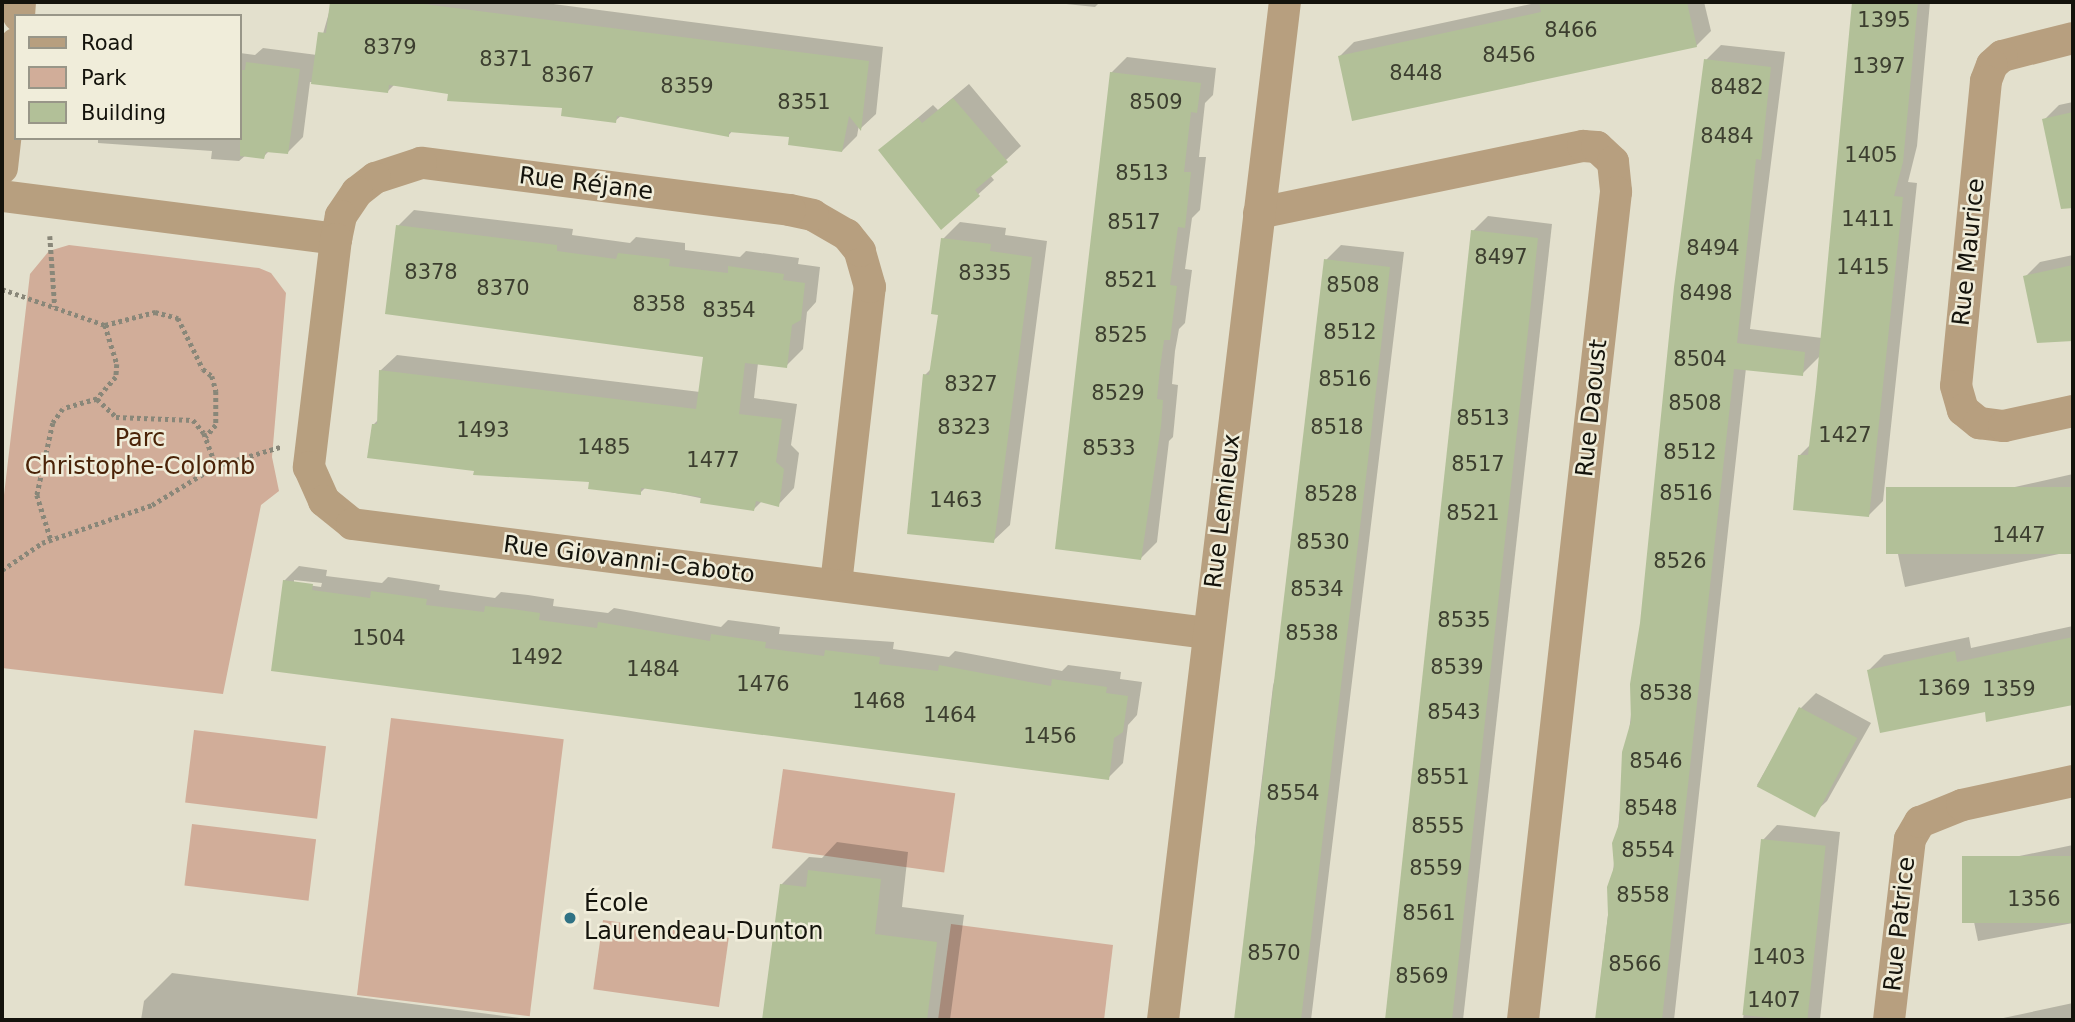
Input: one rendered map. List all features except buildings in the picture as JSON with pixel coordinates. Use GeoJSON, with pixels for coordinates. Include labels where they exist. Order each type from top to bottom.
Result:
{"type":"FeatureCollection","features":[{"type":"Feature","properties":{"kind":"street","name":"Rue Lemieux"},"geometry":{"type":"LineString","coordinates":[[1163,1020],[1284,2]]}},
{"type":"Feature","properties":{"kind":"street","name":"Rue Maurice"},"geometry":{"type":"LineString","coordinates":[[2073,38],[2003,56],[1992,65],[1986,81],[1956,386],[1963,410],[1979,423],[2004,425],[2073,411]]}},
{"type":"Feature","properties":{"kind":"street"},"geometry":{"type":"LineString","coordinates":[[2,169],[14,62]]}},
{"type":"Feature","properties":{"kind":"street","name":"Rue Daoust"},"geometry":{"type":"LineString","coordinates":[[1259,214],[1583,146],[1597,147],[1613,162],[1616,192],[1523,1020]]}},
{"type":"Feature","properties":{"kind":"street","name":"Rue Réjane"},"geometry":{"type":"LineString","coordinates":[[335,239],[341,216],[356,192],[375,178],[421,163],[790,210],[813,215],[839,230],[860,251],[870,288],[836,584]]}},
{"type":"Feature","properties":{"kind":"street"},"geometry":{"type":"LineString","coordinates":[[2,196],[52,205],[335,239]]}},
{"type":"Feature","properties":{"kind":"street","name":"Rue Giovanni-Caboto"},"geometry":{"type":"LineString","coordinates":[[335,239],[309,467],[324,502],[352,524],[1208,633]]}},
{"type":"Feature","properties":{"kind":"street","name":"Rue Patrice"},"geometry":{"type":"LineString","coordinates":[[1889,1020],[1910,839],[1920,822],[1962,805],[2073,781]]}},
{"type":"Feature","properties":{"kind":"path"},"geometry":{"type":"LineString","coordinates":[[52,205],[49,256],[55,308]]}},
{"type":"Feature","properties":{"kind":"path"},"geometry":{"type":"LineString","coordinates":[[2,289],[105,325],[155,312],[178,318],[203,369],[212,376],[216,391],[216,425],[206,437]]}},
{"type":"Feature","properties":{"kind":"path"},"geometry":{"type":"LineString","coordinates":[[51,540],[37,495],[44,449],[63,409],[97,398],[116,377],[116,357],[105,325]]}},
{"type":"Feature","properties":{"kind":"path"},"geometry":{"type":"LineString","coordinates":[[97,398],[116,417],[193,420],[206,437],[216,466]]}},
{"type":"Feature","properties":{"kind":"path"},"geometry":{"type":"LineString","coordinates":[[2,570],[28,550],[51,540],[152,505],[216,466],[311,440]]}},
{"type":"Feature","properties":{"kind":"green space","name":"Parc Christophe-Colomb"},"geometry":{"type":"Polygon","coordinates":[[[69,245],[259,268],[271,273],[286,293],[272,457],[279,491],[261,505],[223,694],[2,668],[2,512],[30,274],[49,251],[69,245]]]}},
{"type":"Feature","properties":{"kind":"green space"},"geometry":{"type":"Polygon","coordinates":[[[391,718],[564,739],[530,1016],[357,995],[391,718]]]}},
{"type":"Feature","properties":{"kind":"green space"},"geometry":{"type":"Polygon","coordinates":[[[194,730],[326,746],[317,819],[185,802],[194,730]]]}},
{"type":"Feature","properties":{"kind":"green space"},"geometry":{"type":"Polygon","coordinates":[[[783,769],[955,793],[944,872],[772,848],[783,769]]]}},
{"type":"Feature","properties":{"kind":"green space"},"geometry":{"type":"Polygon","coordinates":[[[192,824],[316,839],[309,901],[184,886],[192,824]]]}},
{"type":"Feature","properties":{"kind":"green space"},"geometry":{"type":"Polygon","coordinates":[[[603,920],[729,938],[719,1007],[593,989],[603,920]]]}},
{"type":"Feature","properties":{"kind":"green space"},"geometry":{"type":"Polygon","coordinates":[[[951,924],[1113,945],[1104,1020],[938,1020],[951,924]]]}},
{"type":"Feature","properties":{"kind":"place","name":"École Laurendeau-Dunton"},"geometry":{"type":"Point","coordinates":[570,918]}}]}
